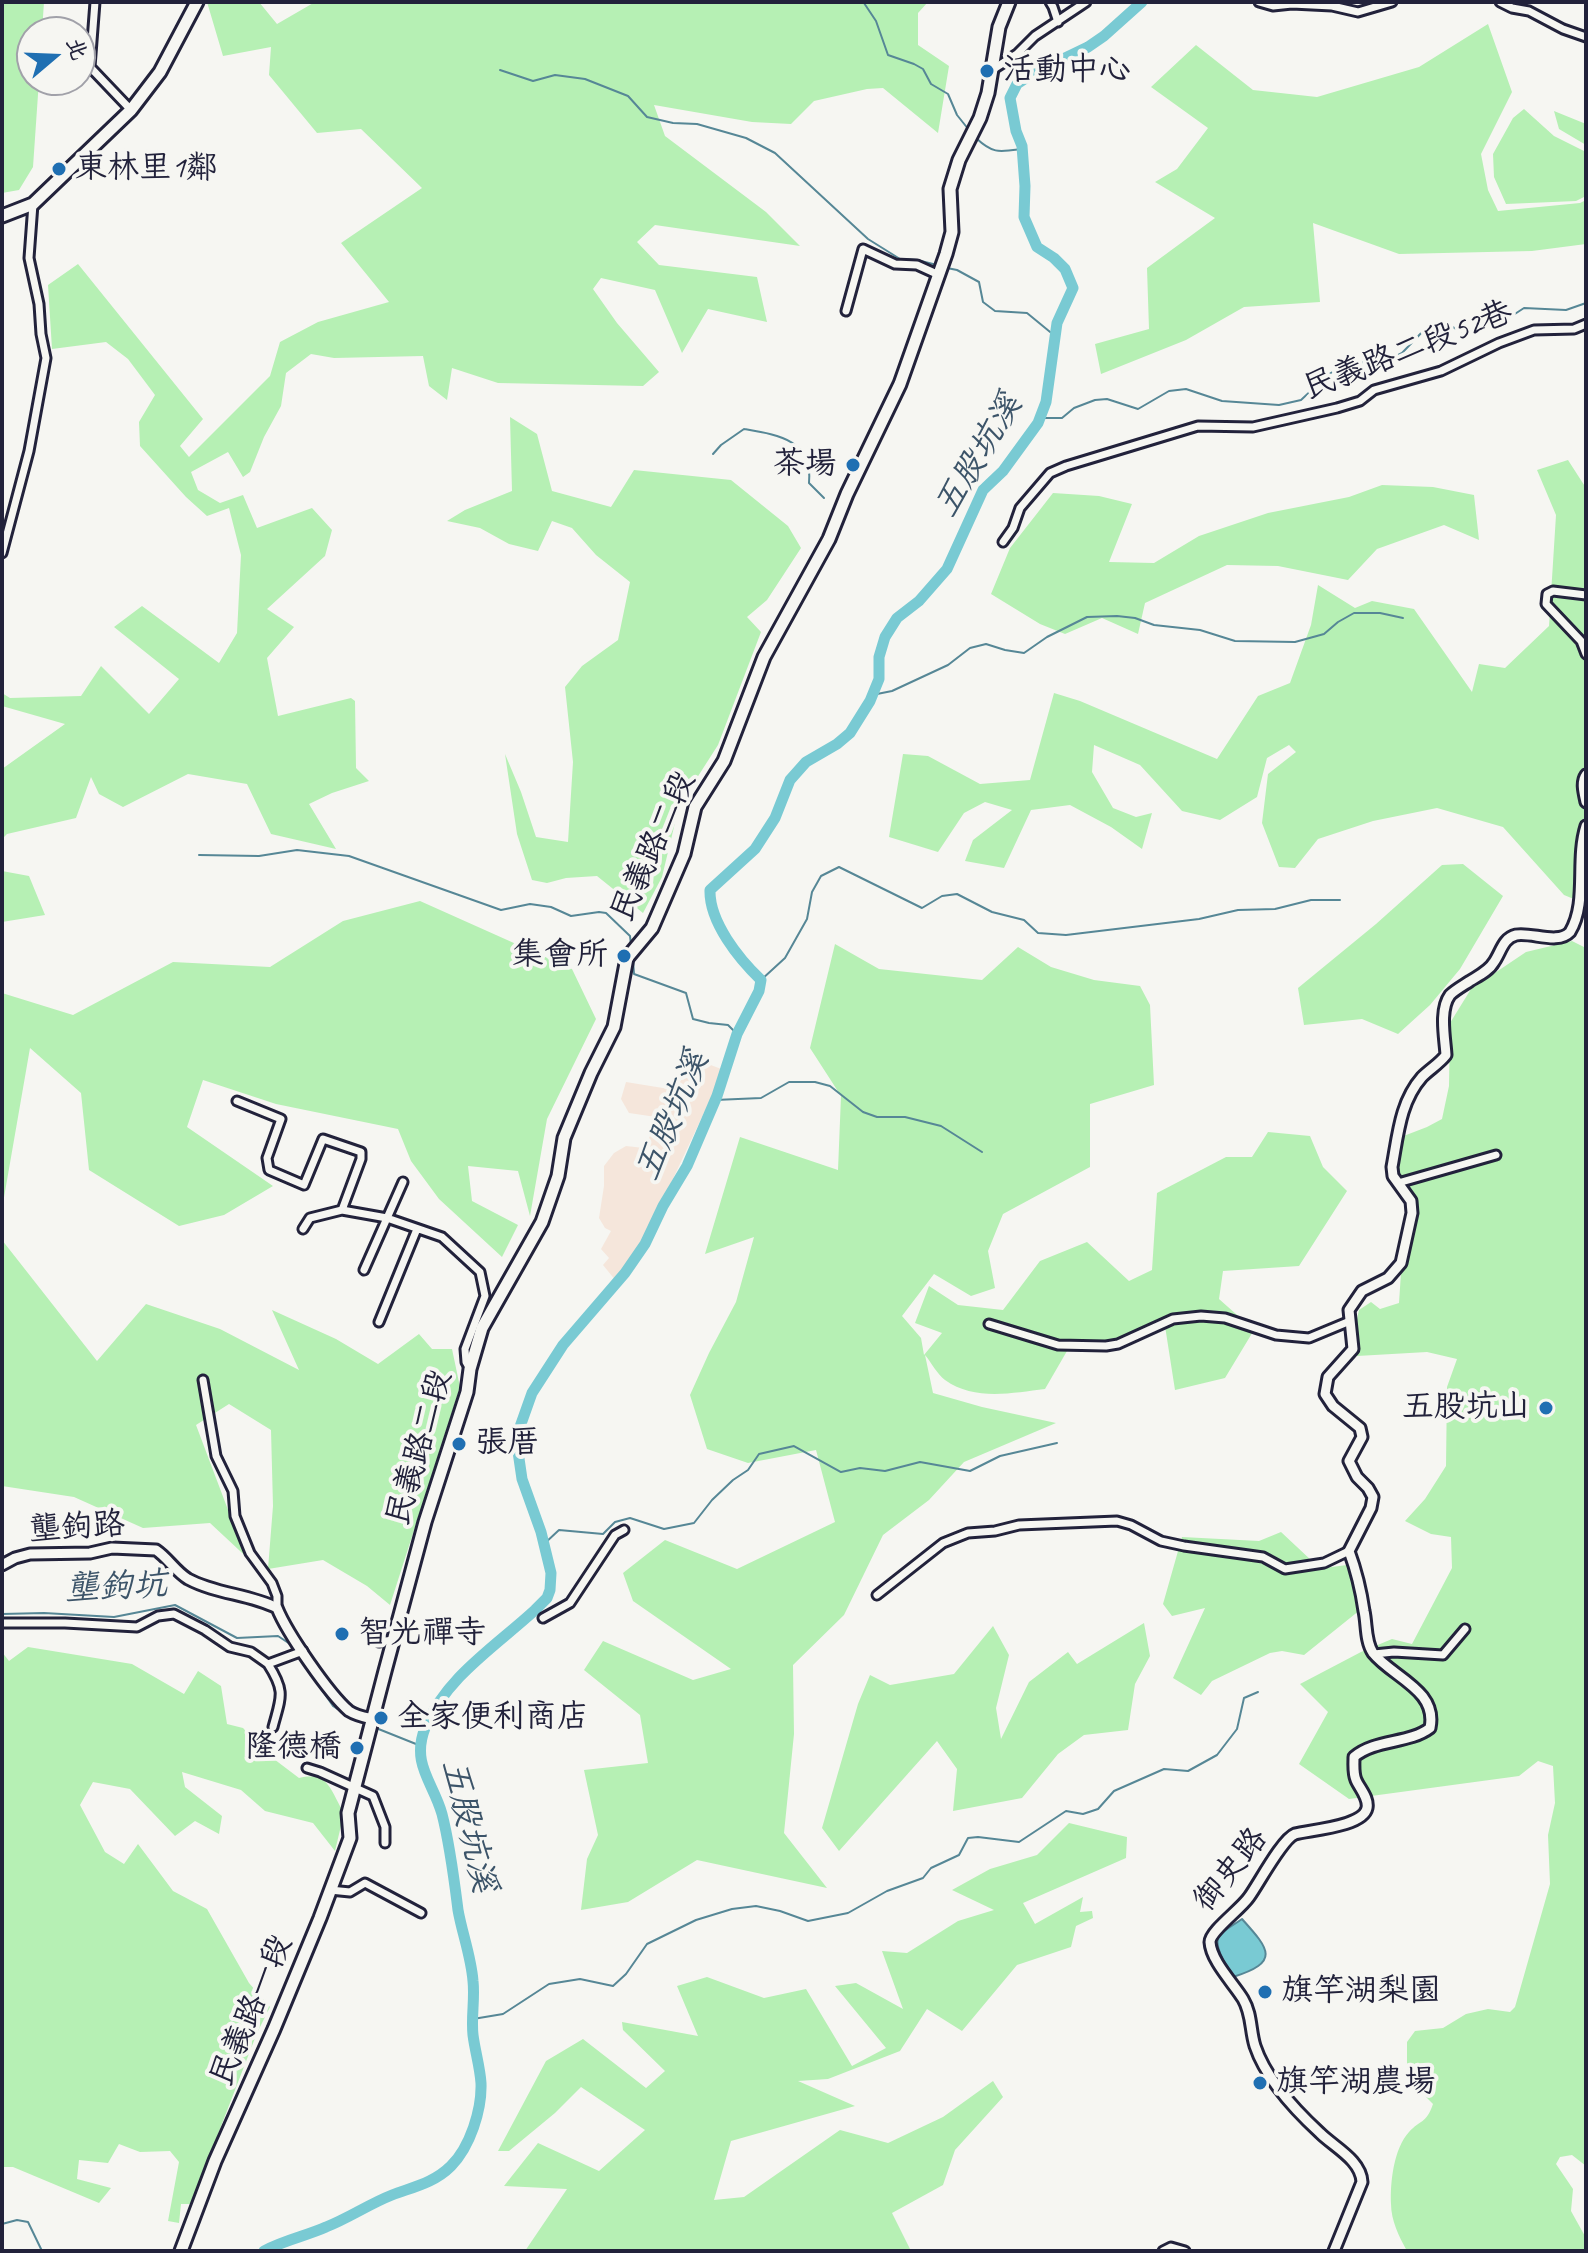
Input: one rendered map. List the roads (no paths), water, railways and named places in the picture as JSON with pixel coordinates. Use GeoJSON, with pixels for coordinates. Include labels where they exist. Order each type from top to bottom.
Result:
{"type":"FeatureCollection","features":[{"type":"Feature","properties":{"kind":"main road"},"geometry":{"type":"LineString","coordinates":[[2,216],[33,204],[131,110],[160,72],[197,2]]}},
{"type":"Feature","properties":{"kind":"main road","name":"民義路二段"},"geometry":{"type":"LineString","coordinates":[[355,1788],[425,1522],[467,1392],[482,1328],[542,1222],[558,1176],[564,1138],[614,1027],[627,958],[647,936],[656,919],[684,854],[695,807],[724,761],[764,657],[829,539],[900,384],[952,232],[950,189],[988,93],[993,51],[1009,2]]}},
{"type":"Feature","properties":{"kind":"main road","name":"民義路一段"},"geometry":{"type":"LineString","coordinates":[[181,2251],[215,2161],[320,1918],[350,1838],[348,1813],[355,1788]]}},
{"type":"Feature","properties":{"kind":"street"},"geometry":{"type":"LineString","coordinates":[[95,2],[90,67],[131,110]]}},
{"type":"Feature","properties":{"kind":"street"},"geometry":{"type":"LineString","coordinates":[[1050,2],[1058,22]]}},
{"type":"Feature","properties":{"kind":"street"},"geometry":{"type":"LineString","coordinates":[[992,70],[1086,2]]}},
{"type":"Feature","properties":{"kind":"street"},"geometry":{"type":"LineString","coordinates":[[1259,2],[1273,6],[1332,6],[1358,12],[1392,2]]}},
{"type":"Feature","properties":{"kind":"street"},"geometry":{"type":"LineString","coordinates":[[1500,2],[1529,11],[1586,37]]}},
{"type":"Feature","properties":{"kind":"street"},"geometry":{"type":"LineString","coordinates":[[2,553],[29,451],[46,358],[29,258],[33,204]]}},
{"type":"Feature","properties":{"kind":"street"},"geometry":{"type":"LineString","coordinates":[[846,311],[863,249],[895,264],[941,269]]}},
{"type":"Feature","properties":{"kind":"street","name":"民義路二段52巷"},"geometry":{"type":"LineString","coordinates":[[1003,542],[1013,528],[1020,508],[1050,473],[1066,466],[1198,426],[1253,427],[1337,408],[1360,401],[1374,390],[1441,371],[1534,330],[1574,329],[1586,324]]}},
{"type":"Feature","properties":{"kind":"street"},"geometry":{"type":"LineString","coordinates":[[1586,595],[1553,591],[1547,594],[1546,604],[1581,641],[1586,654]]}},
{"type":"Feature","properties":{"kind":"street"},"geometry":{"type":"LineString","coordinates":[[1586,775],[1586,802]]}},
{"type":"Feature","properties":{"kind":"street"},"geometry":{"type":"LineString","coordinates":[[877,1595],[943,1543],[968,1533],[1019,1525],[1117,1521],[1161,1541],[1263,1557],[1285,1569],[1324,1563],[1349,1551],[1371,1508],[1373,1497],[1349,1461],[1362,1437],[1360,1428],[1333,1406],[1325,1394],[1328,1377],[1353,1349],[1349,1310],[1362,1291],[1388,1278],[1401,1263],[1412,1213],[1411,1201],[1393,1176],[1392,1167],[1403,1108],[1424,1075],[1446,1055],[1444,1009],[1450,996],[1488,969],[1506,940],[1517,934],[1558,938],[1571,930],[1585,901],[1582,845],[1586,826]]}},
{"type":"Feature","properties":{"kind":"street"},"geometry":{"type":"LineString","coordinates":[[237,1101],[281,1119],[267,1158],[269,1170],[304,1185],[323,1139],[361,1152],[342,1210]]}},
{"type":"Feature","properties":{"kind":"street"},"geometry":{"type":"LineString","coordinates":[[1398,1183],[1496,1155]]}},
{"type":"Feature","properties":{"kind":"street"},"geometry":{"type":"LineString","coordinates":[[364,1270],[403,1182]]}},
{"type":"Feature","properties":{"kind":"street"},"geometry":{"type":"LineString","coordinates":[[303,1229],[310,1218],[342,1210],[387,1218],[442,1237],[480,1272],[485,1296],[465,1349],[470,1369]]}},
{"type":"Feature","properties":{"kind":"street"},"geometry":{"type":"LineString","coordinates":[[379,1322],[417,1229]]}},
{"type":"Feature","properties":{"kind":"street"},"geometry":{"type":"LineString","coordinates":[[989,1324],[1058,1345],[1106,1346],[1118,1344],[1173,1319],[1201,1316],[1225,1318],[1276,1335],[1309,1338],[1350,1321]]}},
{"type":"Feature","properties":{"kind":"street"},"geometry":{"type":"LineString","coordinates":[[203,1380],[216,1456],[233,1491],[235,1516],[250,1553],[272,1583],[277,1608],[298,1653],[349,1710],[371,1725]]}},
{"type":"Feature","properties":{"kind":"street"},"geometry":{"type":"LineString","coordinates":[[543,1618],[570,1603],[615,1535],[624,1530]]}},
{"type":"Feature","properties":{"kind":"street","name":"壟鉤路"},"geometry":{"type":"LineString","coordinates":[[2,1565],[30,1554],[90,1553],[112,1548],[156,1550],[186,1577],[210,1588],[277,1608]]}},
{"type":"Feature","properties":{"kind":"street"},"geometry":{"type":"LineString","coordinates":[[1349,1551],[1356,1569],[1368,1644],[1374,1654],[1443,1655],[1465,1629]]}},
{"type":"Feature","properties":{"kind":"street"},"geometry":{"type":"LineString","coordinates":[[2,1623],[137,1627],[158,1616],[174,1614],[230,1647],[251,1652],[268,1664],[279,1682],[281,1696],[273,1727]]}},
{"type":"Feature","properties":{"kind":"street"},"geometry":{"type":"LineString","coordinates":[[379,1642],[393,1640]]}},
{"type":"Feature","properties":{"kind":"street"},"geometry":{"type":"LineString","coordinates":[[268,1664],[298,1653]]}},
{"type":"Feature","properties":{"kind":"street","name":"御史路"},"geometry":{"type":"LineString","coordinates":[[1334,2251],[1362,2182],[1360,2171],[1318,2132],[1271,2077],[1256,2048],[1248,2009],[1221,1968],[1210,1939],[1245,1903],[1290,1837],[1343,1825],[1364,1814],[1366,1799],[1353,1770],[1354,1757],[1362,1750],[1430,1728],[1423,1696],[1374,1654]]}},
{"type":"Feature","properties":{"kind":"street"},"geometry":{"type":"LineString","coordinates":[[307,1768],[373,1796],[385,1827],[385,1843]]}},
{"type":"Feature","properties":{"kind":"street"},"geometry":{"type":"LineString","coordinates":[[330,1890],[350,1892],[365,1883],[421,1913]]}},
{"type":"Feature","properties":{"kind":"street"},"geometry":{"type":"LineString","coordinates":[[1163,2251],[1171,2247],[1185,2251]]}},
{"type":"Feature","properties":{"kind":"water"},"geometry":{"type":"Polygon","coordinates":[[[1242,1919],[1259,1939],[1266,1954],[1258,1966],[1233,1977],[1219,1951],[1218,1939],[1223,1931],[1242,1919]]]}},
{"type":"Feature","properties":{"kind":"waterway"},"geometry":{"type":"LineString","coordinates":[[859,2],[864,3],[876,21],[888,55],[923,69],[931,84],[948,94],[957,115],[969,130]]}},
{"type":"Feature","properties":{"kind":"waterway","name":"五股坑溪"},"geometry":{"type":"LineString","coordinates":[[264,2251],[438,2177],[458,2158],[474,2128],[481,2083],[473,2035],[472,1972],[458,1910],[445,1826],[420,1752],[425,1728],[446,1693],[473,1663],[535,1610],[550,1590],[551,1573],[541,1532],[522,1479],[516,1438],[532,1393],[563,1345],[625,1273],[645,1244],[687,1166],[717,1096],[737,1034],[759,991],[761,980],[735,951],[714,915],[710,890],[755,849],[775,818],[790,780],[806,762],[850,733],[870,701],[879,679],[879,657],[885,637],[897,618],[919,601],[947,569],[983,490],[1003,471],[1038,423],[1046,402],[1057,323],[1073,288],[1065,269],[1037,247],[1024,217],[1022,146],[1010,98],[1017,84],[1088,47],[1142,2]]}},
{"type":"Feature","properties":{"kind":"waterway"},"geometry":{"type":"LineString","coordinates":[[1580,2],[1586,3]]}},
{"type":"Feature","properties":{"kind":"waterway"},"geometry":{"type":"LineString","coordinates":[[500,70],[533,81],[555,75],[585,79],[628,96],[647,117],[697,124],[746,138],[775,153],[868,239],[900,259],[937,265]]}},
{"type":"Feature","properties":{"kind":"waterway"},"geometry":{"type":"LineString","coordinates":[[976,138],[997,151],[1022,149]]}},
{"type":"Feature","properties":{"kind":"waterway"},"geometry":{"type":"LineString","coordinates":[[947,268],[979,282],[983,302],[995,311],[1027,313],[1055,336]]}},
{"type":"Feature","properties":{"kind":"waterway"},"geometry":{"type":"LineString","coordinates":[[1040,418],[1062,418],[1074,408],[1095,400],[1107,399],[1138,409],[1169,391],[1186,389],[1222,401],[1279,405],[1301,400],[1329,374],[1345,365],[1361,362],[1377,366],[1402,353],[1425,329],[1441,322],[1468,334],[1501,323],[1524,308],[1566,310],[1586,303]]}},
{"type":"Feature","properties":{"kind":"waterway"},"geometry":{"type":"LineString","coordinates":[[713,454],[744,429],[781,437],[791,442],[805,457],[809,483],[824,498]]}},
{"type":"Feature","properties":{"kind":"waterway"},"geometry":{"type":"LineString","coordinates":[[872,695],[892,691],[948,665],[970,648],[986,644],[1024,653],[1047,637],[1087,617],[1135,618],[1154,625],[1200,630],[1235,641],[1295,642],[1324,634],[1354,613],[1380,613],[1403,618]]}},
{"type":"Feature","properties":{"kind":"waterway"},"geometry":{"type":"LineString","coordinates":[[199,855],[259,856],[297,850],[349,856],[501,910],[530,904],[551,907],[571,916],[606,913],[630,936],[631,945]]}},
{"type":"Feature","properties":{"kind":"waterway"},"geometry":{"type":"LineString","coordinates":[[761,980],[785,958],[807,919],[812,892],[821,876],[839,867],[922,908],[942,896],[957,894],[992,912],[1024,920],[1038,933],[1066,935],[1199,919],[1238,910],[1275,909],[1311,900],[1340,900]]}},
{"type":"Feature","properties":{"kind":"waterway"},"geometry":{"type":"LineString","coordinates":[[633,960],[634,974],[686,993],[693,1019],[728,1025],[737,1034]]}},
{"type":"Feature","properties":{"kind":"waterway"},"geometry":{"type":"LineString","coordinates":[[715,1100],[761,1098],[789,1082],[815,1082],[830,1086],[863,1112],[877,1117],[905,1117],[941,1126],[982,1152]]}},
{"type":"Feature","properties":{"kind":"waterway"},"geometry":{"type":"LineString","coordinates":[[544,1544],[559,1530],[603,1534],[615,1522],[630,1518],[664,1529],[694,1523],[712,1500],[748,1470],[759,1454],[794,1446],[841,1472],[860,1468],[885,1471],[920,1462],[970,1471],[1000,1456],[1057,1443]]}},
{"type":"Feature","properties":{"kind":"waterway","name":"壟鉤坑"},"geometry":{"type":"LineString","coordinates":[[2,1614],[114,1617],[175,1605],[237,1638],[278,1636],[290,1644],[333,1706],[345,1714]]}},
{"type":"Feature","properties":{"kind":"waterway"},"geometry":{"type":"LineString","coordinates":[[473,2019],[503,2014],[549,1984],[580,1979],[613,1986],[626,1974],[647,1944],[696,1920],[732,1909],[756,1906],[808,1921],[848,1913],[887,1891],[923,1878],[931,1868],[959,1855],[968,1838],[1019,1842],[1066,1811],[1083,1814],[1098,1809],[1114,1791],[1164,1769],[1188,1771],[1217,1755],[1237,1729],[1244,1698],[1258,1692]]}},
{"type":"Feature","properties":{"kind":"waterway","name":"壟鉤坑"},"geometry":{"type":"LineString","coordinates":[[351,1717],[367,1724]]}},
{"type":"Feature","properties":{"kind":"waterway","name":"壟鉤坑"},"geometry":{"type":"LineString","coordinates":[[376,1728],[421,1746]]}},
{"type":"Feature","properties":{"kind":"waterway"},"geometry":{"type":"LineString","coordinates":[[2,2224],[17,2220],[28,2222],[42,2251]]}},
{"type":"Feature","properties":{"kind":"place","name":"活動中心"},"geometry":{"type":"Point","coordinates":[987,71]}},
{"type":"Feature","properties":{"kind":"place","name":"東林里1鄰"},"geometry":{"type":"Point","coordinates":[59,169]}},
{"type":"Feature","properties":{"kind":"place","name":"茶場"},"geometry":{"type":"Point","coordinates":[853,465]}},
{"type":"Feature","properties":{"kind":"place","name":"集會所"},"geometry":{"type":"Point","coordinates":[624,956]}},
{"type":"Feature","properties":{"kind":"place","name":"五股坑山"},"geometry":{"type":"Point","coordinates":[1546,1408]}},
{"type":"Feature","properties":{"kind":"place","name":"張厝"},"geometry":{"type":"Point","coordinates":[459,1444]}},
{"type":"Feature","properties":{"kind":"place","name":"智光禪寺"},"geometry":{"type":"Point","coordinates":[342,1634]}},
{"type":"Feature","properties":{"kind":"place","name":"全家便利商店"},"geometry":{"type":"Point","coordinates":[381,1718]}},
{"type":"Feature","properties":{"kind":"place","name":"隆德橋"},"geometry":{"type":"Point","coordinates":[357,1748]}},
{"type":"Feature","properties":{"kind":"place","name":"旗竿湖梨園"},"geometry":{"type":"Point","coordinates":[1265,1992]}},
{"type":"Feature","properties":{"kind":"place","name":"旗竿湖農場"},"geometry":{"type":"Point","coordinates":[1260,2083]}}]}
